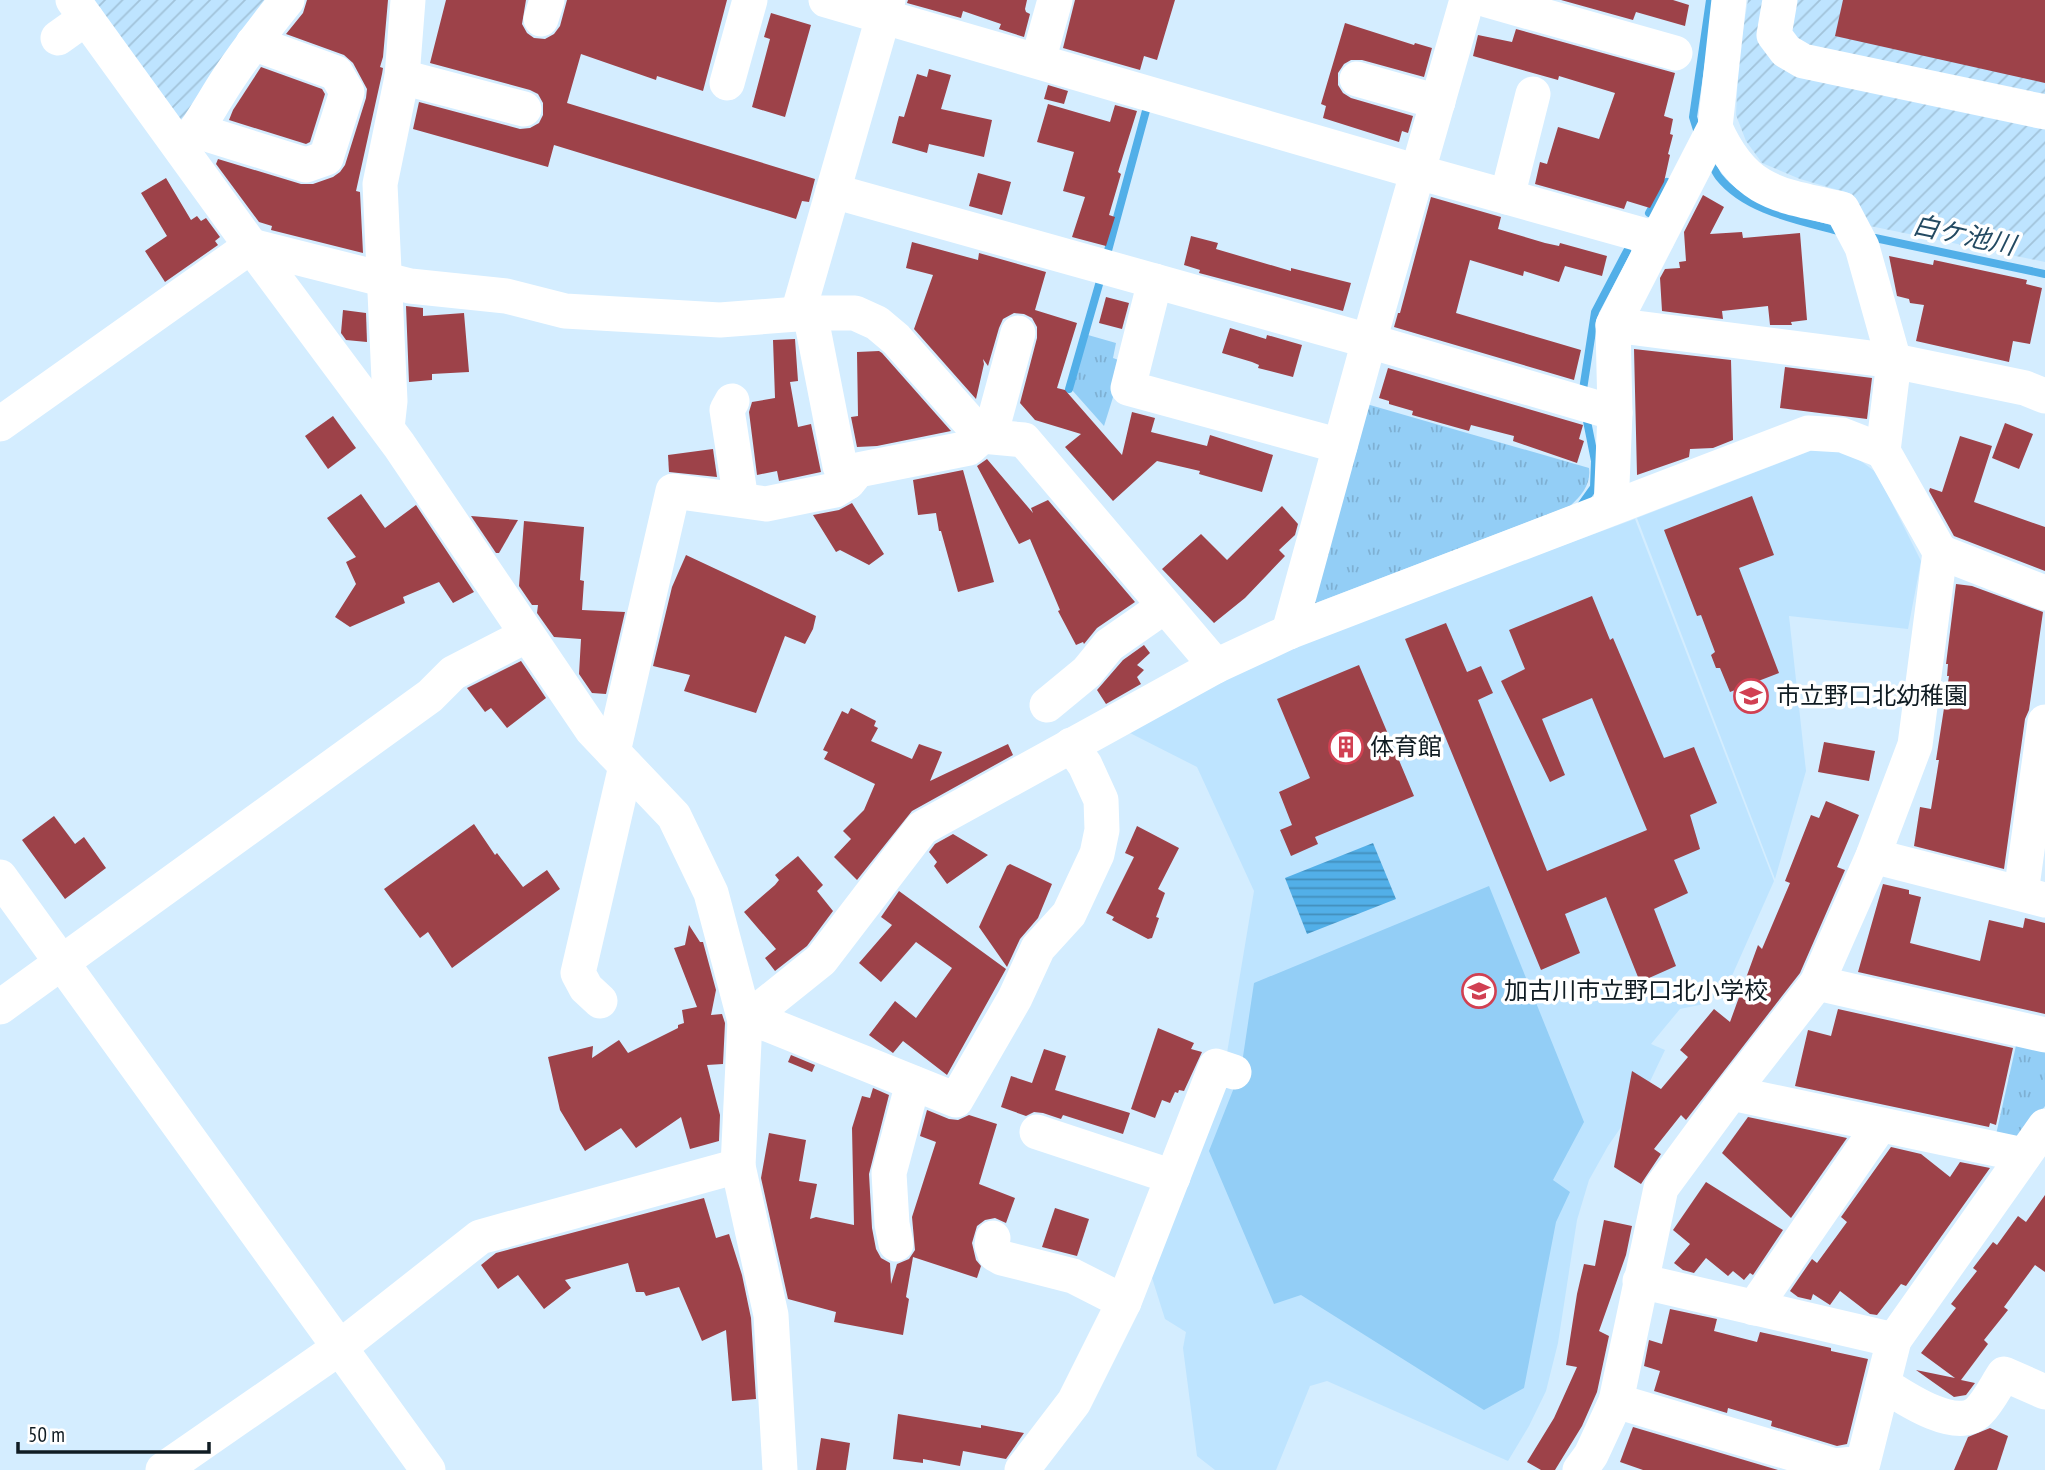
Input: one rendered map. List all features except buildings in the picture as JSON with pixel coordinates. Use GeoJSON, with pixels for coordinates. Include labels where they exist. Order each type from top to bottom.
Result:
{"type":"FeatureCollection","features":[{"type":"Feature","properties":{"kind":"street"},"geometry":{"type":"LineString","coordinates":[[189,139],[253,43],[287,0]]}},
{"type":"Feature","properties":{"kind":"street"},"geometry":{"type":"LineString","coordinates":[[387,428],[390,401],[380,184],[402,77],[408,0]]}},
{"type":"Feature","properties":{"kind":"street"},"geometry":{"type":"LineString","coordinates":[[727,83],[751,0]]}},
{"type":"Feature","properties":{"kind":"street"},"geometry":{"type":"LineString","coordinates":[[826,0],[885,8],[1038,61],[1657,239]]}},
{"type":"Feature","properties":{"kind":"street"},"geometry":{"type":"LineString","coordinates":[[1038,61],[1055,0]]}},
{"type":"Feature","properties":{"kind":"street"},"geometry":{"type":"LineString","coordinates":[[1289,632],[1467,0]]}},
{"type":"Feature","properties":{"kind":"street"},"geometry":{"type":"LineString","coordinates":[[1487,0],[1675,53]]}},
{"type":"Feature","properties":{"kind":"street"},"geometry":{"type":"LineString","coordinates":[[1611,508],[1615,413],[1613,324],[1715,127],[1729,0]]}},
{"type":"Feature","properties":{"kind":"street"},"geometry":{"type":"LineString","coordinates":[[1780,0],[1774,35],[1786,51],[1803,61],[2045,112]]}},
{"type":"Feature","properties":{"kind":"street"},"geometry":{"type":"LineString","coordinates":[[848,482],[840,466],[804,313],[833,191],[885,8]]}},
{"type":"Feature","properties":{"kind":"street"},"geometry":{"type":"LineString","coordinates":[[58,38],[79,9],[189,139],[251,246],[387,428],[592,730],[674,816],[711,893],[735,975],[745,1021],[738,1166],[771,1315],[780,1470]]}},
{"type":"Feature","properties":{"kind":"street"},"geometry":{"type":"LineString","coordinates":[[189,139],[306,165],[326,158],[347,92],[335,73],[253,43]]}},
{"type":"Feature","properties":{"kind":"street"},"geometry":{"type":"LineString","coordinates":[[402,77],[524,109]]}},
{"type":"Feature","properties":{"kind":"street"},"geometry":{"type":"LineString","coordinates":[[1357,79],[1438,102]]}},
{"type":"Feature","properties":{"kind":"street"},"geometry":{"type":"LineString","coordinates":[[1507,197],[1533,94]]}},
{"type":"Feature","properties":{"kind":"street"},"geometry":{"type":"LineString","coordinates":[[1580,1470],[1591,1455],[1616,1401],[1661,1188],[1817,983],[1873,856],[1915,745],[1940,552],[1883,451],[1894,361],[1855,233],[1842,209],[1788,197],[1755,184],[1732,159],[1715,127]]}},
{"type":"Feature","properties":{"kind":"street"},"geometry":{"type":"LineString","coordinates":[[833,191],[1615,413]]}},
{"type":"Feature","properties":{"kind":"street"},"geometry":{"type":"LineString","coordinates":[[0,424],[251,246],[410,286],[506,296],[565,311],[720,320],[804,313],[855,313],[877,323],[896,339],[986,436],[1024,440],[1216,666]]}},
{"type":"Feature","properties":{"kind":"street"},"geometry":{"type":"LineString","coordinates":[[1155,281],[1128,388],[1340,446]]}},
{"type":"Feature","properties":{"kind":"street"},"geometry":{"type":"LineString","coordinates":[[1613,324],[1894,361],[2025,388],[2045,396]]}},
{"type":"Feature","properties":{"kind":"street"},"geometry":{"type":"LineString","coordinates":[[600,1001],[586,988],[578,973],[673,491],[766,504],[835,490],[848,482],[858,470],[969,448],[986,436],[1018,333]]}},
{"type":"Feature","properties":{"kind":"street"},"geometry":{"type":"LineString","coordinates":[[732,401],[727,410],[741,500]]}},
{"type":"Feature","properties":{"kind":"street"},"geometry":{"type":"LineString","coordinates":[[745,1021],[821,960],[922,828],[1216,666],[1289,632],[1808,433],[1842,435],[1883,451]]}},
{"type":"Feature","properties":{"kind":"street"},"geometry":{"type":"LineString","coordinates":[[1940,552],[2045,593]]}},
{"type":"Feature","properties":{"kind":"street"},"geometry":{"type":"LineString","coordinates":[[1047,705],[1087,671],[1110,645],[1165,606]]}},
{"type":"Feature","properties":{"kind":"street"},"geometry":{"type":"LineString","coordinates":[[0,1007],[429,696],[453,673],[527,635]]}},
{"type":"Feature","properties":{"kind":"street"},"geometry":{"type":"LineString","coordinates":[[1873,856],[2033,897],[2045,722]]}},
{"type":"Feature","properties":{"kind":"street"},"geometry":{"type":"LineString","coordinates":[[745,1021],[762,1022],[956,1100],[1015,998],[1038,948],[1069,914],[1097,854],[1102,830],[1101,800],[1086,765],[1071,745]]}},
{"type":"Feature","properties":{"kind":"street"},"geometry":{"type":"LineString","coordinates":[[0,877],[428,1470]]}},
{"type":"Feature","properties":{"kind":"street"},"geometry":{"type":"LineString","coordinates":[[1817,983],[2045,1035]]}},
{"type":"Feature","properties":{"kind":"street"},"geometry":{"type":"LineString","coordinates":[[1022,1470],[1074,1402],[1124,1302],[1216,1066],[1234,1072]]}},
{"type":"Feature","properties":{"kind":"street"},"geometry":{"type":"LineString","coordinates":[[896,1244],[889,1173],[913,1083]]}},
{"type":"Feature","properties":{"kind":"street"},"geometry":{"type":"LineString","coordinates":[[1731,1093],[2024,1155]]}},
{"type":"Feature","properties":{"kind":"street"},"geometry":{"type":"LineString","coordinates":[[1754,1308],[1881,1125]]}},
{"type":"Feature","properties":{"kind":"street"},"geometry":{"type":"LineString","coordinates":[[1616,1401],[1767,1458],[1835,1466],[1863,1463],[1894,1340],[2045,1126]]}},
{"type":"Feature","properties":{"kind":"street"},"geometry":{"type":"LineString","coordinates":[[1037,1132],[1173,1177]]}},
{"type":"Feature","properties":{"kind":"street"},"geometry":{"type":"LineString","coordinates":[[163,1470],[339,1348],[480,1237],[738,1166]]}},
{"type":"Feature","properties":{"kind":"street"},"geometry":{"type":"LineString","coordinates":[[993,1238],[995,1254],[1073,1276],[1124,1302]]}},
{"type":"Feature","properties":{"kind":"street"},"geometry":{"type":"LineString","coordinates":[[1640,1281],[1894,1340]]}},
{"type":"Feature","properties":{"kind":"street"},"geometry":{"type":"LineString","coordinates":[[1883,1384],[1924,1409],[1966,1419],[1978,1412],[2004,1374],[2045,1392]]}},
{"type":"Feature","properties":{"kind":"shaded area"},"geometry":{"type":"Polygon","coordinates":[[[89,0],[279,0],[180,125],[89,0]]]}},
{"type":"Feature","properties":{"kind":"shaded area"},"geometry":{"type":"Polygon","coordinates":[[[1748,0],[2045,0],[2045,262],[1870,226],[1852,194],[1800,179],[1762,163],[1746,141],[1736,115],[1739,54],[1748,0]]]}},
{"type":"Feature","properties":{"kind":"shaded area","name":"市立野口北幼稚園"},"geometry":{"type":"Polygon","coordinates":[[[1823,446],[1842,447],[1877,473],[1921,561],[1908,629],[1789,616],[1806,771],[1775,879],[1637,518],[1823,446]]]}},
{"type":"Feature","properties":{"kind":"shaded area","name":"加古川市立野口北小学校"},"geometry":{"type":"Polygon","coordinates":[[[1635,519],[1774,881],[1731,978],[1709,1003],[1680,1009],[1651,1044],[1665,1050],[1644,1094],[1608,1146],[1589,1180],[1577,1220],[1558,1343],[1546,1391],[1508,1461],[1327,1381],[1310,1386],[1276,1470],[1215,1470],[1197,1456],[1183,1348],[1186,1332],[1165,1319],[1148,1265],[1226,1059],[1254,891],[1197,767],[1128,732],[1147,715],[1328,632],[1635,519]]]}},
{"type":"Feature","properties":{"kind":"shaded area"},"geometry":{"type":"Polygon","coordinates":[[[1373,843],[1396,899],[1307,934],[1285,878],[1373,843]]]}},
{"type":"Feature","properties":{"kind":"green space"},"geometry":{"type":"Polygon","coordinates":[[[1088,335],[1116,343],[1113,358],[1124,362],[1104,426],[1072,390],[1088,335]]]}},
{"type":"Feature","properties":{"kind":"green space"},"geometry":{"type":"Polygon","coordinates":[[[1363,403],[1589,468],[1587,484],[1570,506],[1313,604],[1363,403]]]}},
{"type":"Feature","properties":{"kind":"green space"},"geometry":{"type":"Polygon","coordinates":[[[1489,886],[1584,1122],[1553,1180],[1570,1192],[1556,1222],[1524,1388],[1484,1410],[1301,1295],[1274,1304],[1209,1151],[1241,1070],[1254,983],[1489,886]]]}},
{"type":"Feature","properties":{"kind":"green space"},"geometry":{"type":"Polygon","coordinates":[[[2017,1041],[2045,1047],[2045,1106],[2018,1144],[1995,1139],[2017,1041]]]}},
{"type":"Feature","properties":{"kind":"waterway","name":"白ケ池川"},"geometry":{"type":"LineString","coordinates":[[1698,133],[1693,117],[1710,0]]}},
{"type":"Feature","properties":{"kind":"waterway"},"geometry":{"type":"LineString","coordinates":[[1106,258],[1147,107]]}},
{"type":"Feature","properties":{"kind":"waterway","name":"白ケ池川"},"geometry":{"type":"LineString","coordinates":[[1709,158],[1719,177],[1730,189],[1758,206],[1838,231]]}},
{"type":"Feature","properties":{"kind":"waterway"},"geometry":{"type":"LineString","coordinates":[[1649,213],[1667,182]]}},
{"type":"Feature","properties":{"kind":"waterway","name":"白ケ池川"},"geometry":{"type":"LineString","coordinates":[[1875,238],[2045,274]]}},
{"type":"Feature","properties":{"kind":"waterway"},"geometry":{"type":"LineString","coordinates":[[1582,396],[1595,312],[1627,251]]}},
{"type":"Feature","properties":{"kind":"waterway"},"geometry":{"type":"LineString","coordinates":[[1069,389],[1102,274]]}},
{"type":"Feature","properties":{"kind":"waterway"},"geometry":{"type":"LineString","coordinates":[[1579,508],[1594,487],[1595,461],[1587,421]]}},
{"type":"Feature","properties":{"kind":"place","name":"市立野口北幼稚園"},"geometry":{"type":"Point","coordinates":[1751,696]}},
{"type":"Feature","properties":{"kind":"place","name":"体育館"},"geometry":{"type":"Point","coordinates":[1346,747]}},
{"type":"Feature","properties":{"kind":"place","name":"加古川市立野口北小学校"},"geometry":{"type":"Point","coordinates":[1479,991]}}]}
